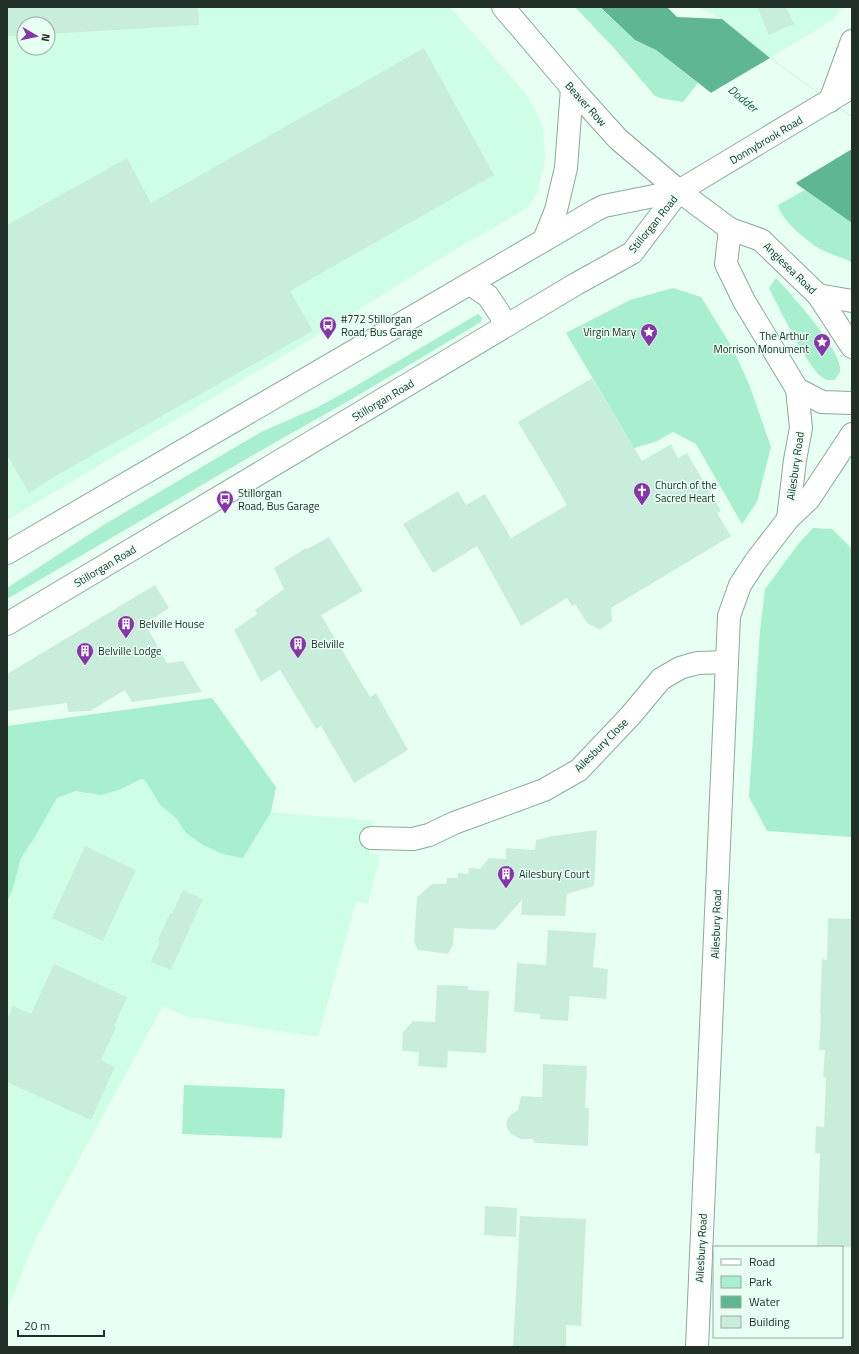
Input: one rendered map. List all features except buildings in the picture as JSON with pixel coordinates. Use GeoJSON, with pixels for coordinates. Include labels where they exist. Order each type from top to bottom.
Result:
{"type":"FeatureCollection","features":[{"type":"Feature","properties":{"kind":"main road","name":"Beaver Row"},"geometry":{"type":"LineString","coordinates":[[504,7],[572,88],[618,139],[679,191]]}},
{"type":"Feature","properties":{"kind":"main road"},"geometry":{"type":"LineString","coordinates":[[830,101],[852,41]]}},
{"type":"Feature","properties":{"kind":"main road","name":"Donnybrook Road"},"geometry":{"type":"LineString","coordinates":[[679,191],[852,87]]}},
{"type":"Feature","properties":{"kind":"main road"},"geometry":{"type":"LineString","coordinates":[[544,240],[556,210],[566,168],[572,88]]}},
{"type":"Feature","properties":{"kind":"main road","name":"Anglesea Road"},"geometry":{"type":"LineString","coordinates":[[679,191],[730,229],[761,240],[818,295],[852,301]]}},
{"type":"Feature","properties":{"kind":"main road","name":"Stillorgan Road"},"geometry":{"type":"LineString","coordinates":[[7,553],[604,206],[679,191]]}},
{"type":"Feature","properties":{"kind":"main road","name":"Stillorgan Road"},"geometry":{"type":"LineString","coordinates":[[7,624],[576,284],[632,253],[679,191]]}},
{"type":"Feature","properties":{"kind":"main road"},"geometry":{"type":"LineString","coordinates":[[730,229],[726,264],[744,301],[797,389],[822,402],[852,403]]}},
{"type":"Feature","properties":{"kind":"main road"},"geometry":{"type":"LineString","coordinates":[[470,284],[488,296],[507,326]]}},
{"type":"Feature","properties":{"kind":"main road"},"geometry":{"type":"LineString","coordinates":[[818,295],[852,347]]}},
{"type":"Feature","properties":{"kind":"main road","name":"Ailesbury Road"},"geometry":{"type":"LineString","coordinates":[[788,519],[795,460],[801,428],[797,389]]}},
{"type":"Feature","properties":{"kind":"main road","name":"Ailesbury Road"},"geometry":{"type":"LineString","coordinates":[[697,1347],[729,616],[740,585],[755,562],[788,519],[809,499],[852,434]]}},
{"type":"Feature","properties":{"kind":"main road","name":"Ailesbury Close"},"geometry":{"type":"LineString","coordinates":[[371,838],[413,839],[429,835],[454,823],[544,790],[579,770],[661,679],[680,668],[690,665],[698,663],[727,662]]}},
{"type":"Feature","properties":{"kind":"shaded area"},"geometry":{"type":"Polygon","coordinates":[[[7,7],[450,7],[526,94],[538,116],[543,128],[545,160],[537,193],[530,204],[521,212],[451,252],[313,338],[7,520],[7,7]]]}},
{"type":"Feature","properties":{"kind":"shaded area"},"geometry":{"type":"Polygon","coordinates":[[[698,7],[842,7],[834,19],[770,58],[722,19],[698,7]]]}},
{"type":"Feature","properties":{"kind":"shaded area"},"geometry":{"type":"Polygon","coordinates":[[[212,698],[276,787],[271,812],[373,821],[369,854],[380,855],[368,904],[356,901],[318,1037],[185,1016],[163,1006],[36,1238],[7,1310],[7,726],[212,698]]]}},
{"type":"Feature","properties":{"kind":"green space"},"geometry":{"type":"Polygon","coordinates":[[[575,7],[599,7],[635,40],[656,50],[698,83],[683,102],[655,96],[614,48],[575,7]]]}},
{"type":"Feature","properties":{"kind":"green space"},"geometry":{"type":"Polygon","coordinates":[[[805,190],[852,223],[852,262],[820,249],[795,230],[780,211],[778,205],[805,190]]]}},
{"type":"Feature","properties":{"kind":"green space"},"geometry":{"type":"Polygon","coordinates":[[[776,278],[793,296],[826,338],[834,351],[839,363],[840,372],[835,380],[827,380],[817,373],[802,351],[769,288],[776,278]]]}},
{"type":"Feature","properties":{"kind":"green space"},"geometry":{"type":"Polygon","coordinates":[[[673,288],[701,297],[732,347],[749,384],[771,447],[757,502],[742,524],[696,444],[673,432],[655,442],[634,448],[566,333],[630,300],[673,288]]]}},
{"type":"Feature","properties":{"kind":"green space"},"geometry":{"type":"Polygon","coordinates":[[[478,314],[482,317],[481,322],[352,399],[7,599],[7,588],[105,524],[261,432],[316,408],[478,314]]]}},
{"type":"Feature","properties":{"kind":"green space"},"geometry":{"type":"Polygon","coordinates":[[[813,528],[832,529],[852,549],[852,837],[767,831],[749,797],[760,630],[765,589],[800,542],[813,528]]]}},
{"type":"Feature","properties":{"kind":"green space"},"geometry":{"type":"Polygon","coordinates":[[[212,698],[276,787],[271,812],[243,858],[223,854],[203,845],[186,833],[176,818],[160,805],[145,780],[141,779],[119,790],[101,795],[76,791],[57,798],[21,858],[13,888],[7,902],[7,726],[212,698]]]}},
{"type":"Feature","properties":{"kind":"green space"},"geometry":{"type":"Polygon","coordinates":[[[184,1085],[285,1089],[282,1138],[182,1134],[184,1085]]]}},
{"type":"Feature","properties":{"kind":"water","name":"Dodder"},"geometry":{"type":"Polygon","coordinates":[[[600,7],[667,7],[677,17],[722,19],[770,58],[852,117],[852,223],[798,185],[710,92],[656,50],[635,40],[600,7]]]}},
{"type":"Feature","properties":{"kind":"pier"},"geometry":{"type":"Polygon","coordinates":[[[770,58],[852,117],[852,149],[794,184],[709,94],[770,58]]]}},
{"type":"Feature","properties":{"kind":"place","name":"#772 Stillorgan Road, Bus Garage"},"geometry":{"type":"Point","coordinates":[328,340]}},
{"type":"Feature","properties":{"kind":"place","name":"Virgin Mary"},"geometry":{"type":"Point","coordinates":[649,347]}},
{"type":"Feature","properties":{"kind":"place","name":"The Arthur Morrison Monument"},"geometry":{"type":"Point","coordinates":[822,357]}},
{"type":"Feature","properties":{"kind":"place","name":"Church of the Sacred Heart"},"geometry":{"type":"Point","coordinates":[642,506]}},
{"type":"Feature","properties":{"kind":"place","name":"Stillorgan Road, Bus Garage"},"geometry":{"type":"Point","coordinates":[225,514]}},
{"type":"Feature","properties":{"kind":"place","name":"Belville House"},"geometry":{"type":"Point","coordinates":[126,639]}},
{"type":"Feature","properties":{"kind":"place","name":"Belville"},"geometry":{"type":"Point","coordinates":[298,659]}},
{"type":"Feature","properties":{"kind":"place","name":"Belville Lodge"},"geometry":{"type":"Point","coordinates":[85,666]}},
{"type":"Feature","properties":{"kind":"place","name":"Ailesbury Court"},"geometry":{"type":"Point","coordinates":[506,889]}}]}
